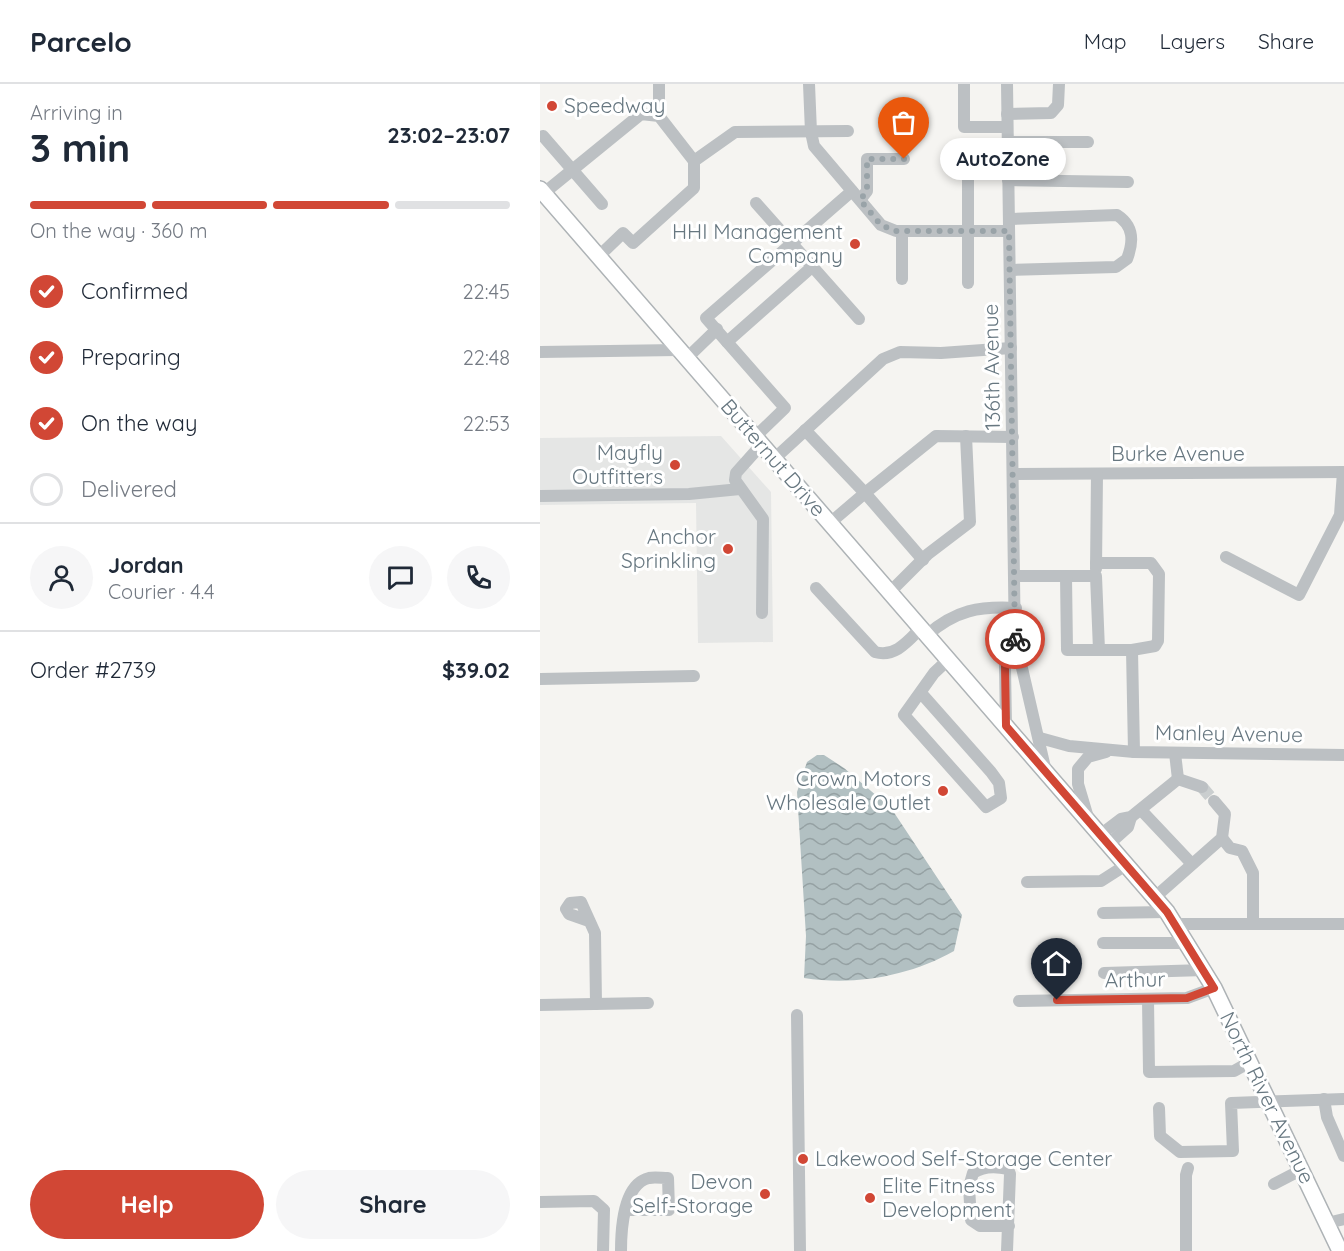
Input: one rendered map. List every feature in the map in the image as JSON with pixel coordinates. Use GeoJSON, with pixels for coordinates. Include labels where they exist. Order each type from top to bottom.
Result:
{"type":"FeatureCollection","features":[{"type":"Feature","properties":{"kind":"main road","name":"Butternut Drive"},"geometry":{"type":"LineString","coordinates":[[542,191],[1006,726]]}},
{"type":"Feature","properties":{"kind":"main road","name":"North River Avenue"},"geometry":{"type":"LineString","coordinates":[[1006,726],[1171,918],[1188,943],[1214,988],[1340,1251]]}},
{"type":"Feature","properties":{"kind":"street"},"geometry":{"type":"LineString","coordinates":[[598,257],[623,233],[633,243],[694,188],[694,161],[659,116],[659,84]]}},
{"type":"Feature","properties":{"kind":"street"},"geometry":{"type":"LineString","coordinates":[[809,84],[811,132],[814,146],[881,225],[902,231],[968,231],[1117,215],[1128,222],[1133,238],[1127,259],[1116,267],[1010,270]]}},
{"type":"Feature","properties":{"kind":"street"},"geometry":{"type":"LineString","coordinates":[[964,84],[964,127],[1052,113],[1058,105],[1059,84]]}},
{"type":"Feature","properties":{"kind":"street","name":"136th Avenue"},"geometry":{"type":"LineString","coordinates":[[1007,84],[1015,649],[1040,738],[1046,772]]}},
{"type":"Feature","properties":{"kind":"street"},"geometry":{"type":"LineString","coordinates":[[542,191],[572,170],[641,114],[659,116]]}},
{"type":"Feature","properties":{"kind":"street"},"geometry":{"type":"LineString","coordinates":[[694,161],[735,132],[848,131]]}},
{"type":"Feature","properties":{"kind":"street"},"geometry":{"type":"LineString","coordinates":[[543,136],[602,204]]}},
{"type":"Feature","properties":{"kind":"street"},"geometry":{"type":"LineString","coordinates":[[1007,142],[1088,142]]}},
{"type":"Feature","properties":{"kind":"street"},"geometry":{"type":"LineString","coordinates":[[968,153],[968,283]]}},
{"type":"Feature","properties":{"kind":"street"},"geometry":{"type":"LineString","coordinates":[[762,613],[763,519],[735,480],[736,473],[758,441],[785,408],[706,318],[792,244],[856,196],[867,191],[867,159],[904,159]]}},
{"type":"Feature","properties":{"kind":"street"},"geometry":{"type":"LineString","coordinates":[[1008,180],[1128,182]]}},
{"type":"Feature","properties":{"kind":"street"},"geometry":{"type":"LineString","coordinates":[[756,203],[859,319]]}},
{"type":"Feature","properties":{"kind":"street"},"geometry":{"type":"LineString","coordinates":[[902,231],[902,279]]}},
{"type":"Feature","properties":{"kind":"street"},"geometry":{"type":"LineString","coordinates":[[727,342],[813,266]]}},
{"type":"Feature","properties":{"kind":"street"},"geometry":{"type":"LineString","coordinates":[[540,352],[682,354],[717,329]]}},
{"type":"Feature","properties":{"kind":"street"},"geometry":{"type":"LineString","coordinates":[[774,459],[883,359],[900,352],[941,353],[1011,348]]}},
{"type":"Feature","properties":{"kind":"street"},"geometry":{"type":"LineString","coordinates":[[805,430],[865,493],[923,560]]}},
{"type":"Feature","properties":{"kind":"street"},"geometry":{"type":"LineString","coordinates":[[830,523],[936,436],[1013,437]]}},
{"type":"Feature","properties":{"kind":"street"},"geometry":{"type":"LineString","coordinates":[[890,592],[923,560],[970,522],[966,436]]}},
{"type":"Feature","properties":{"kind":"street"},"geometry":{"type":"LineString","coordinates":[[1226,557],[1299,595],[1340,515],[1344,472]]}},
{"type":"Feature","properties":{"kind":"street","name":"Burke Avenue"},"geometry":{"type":"LineString","coordinates":[[1013,474],[1344,472]]}},
{"type":"Feature","properties":{"kind":"street"},"geometry":{"type":"LineString","coordinates":[[1097,474],[1096,576],[1099,650]]}},
{"type":"Feature","properties":{"kind":"street"},"geometry":{"type":"LineString","coordinates":[[540,496],[689,494],[740,489]]}},
{"type":"Feature","properties":{"kind":"street"},"geometry":{"type":"LineString","coordinates":[[1066,576],[1067,650],[1132,650],[1150,649],[1155,646],[1158,641],[1159,574],[1150,563],[1096,563]]}},
{"type":"Feature","properties":{"kind":"street"},"geometry":{"type":"LineString","coordinates":[[1015,576],[1096,576]]}},
{"type":"Feature","properties":{"kind":"street"},"geometry":{"type":"LineString","coordinates":[[816,588],[875,652],[885,655],[947,618],[980,608],[1016,608]]}},
{"type":"Feature","properties":{"kind":"street","name":"136th Avenue"},"geometry":{"type":"LineString","coordinates":[[1006,726],[1005,666],[1015,649]]}},
{"type":"Feature","properties":{"kind":"street"},"geometry":{"type":"LineString","coordinates":[[1132,650],[1134,752]]}},
{"type":"Feature","properties":{"kind":"street"},"geometry":{"type":"LineString","coordinates":[[921,693],[992,772],[999,783],[1001,798],[995,804],[986,807],[904,715],[934,673],[949,659]]}},
{"type":"Feature","properties":{"kind":"street"},"geometry":{"type":"LineString","coordinates":[[540,679],[694,676]]}},
{"type":"Feature","properties":{"kind":"street","name":"Manley Avenue"},"geometry":{"type":"LineString","coordinates":[[1040,738],[1069,746],[1134,752],[1344,755]]}},
{"type":"Feature","properties":{"kind":"street","name":"Manley Avenue"},"geometry":{"type":"LineString","coordinates":[[1089,822],[1078,784],[1078,769],[1088,757],[1113,750]]}},
{"type":"Feature","properties":{"kind":"street"},"geometry":{"type":"LineString","coordinates":[[1175,753],[1178,779]]}},
{"type":"Feature","properties":{"kind":"street"},"geometry":{"type":"LineString","coordinates":[[1178,779],[1202,787]]}},
{"type":"Feature","properties":{"kind":"street"},"geometry":{"type":"LineString","coordinates":[[1105,840],[1128,827],[1136,813],[1178,779]]}},
{"type":"Feature","properties":{"kind":"street"},"geometry":{"type":"LineString","coordinates":[[1154,898],[1222,838],[1225,814],[1214,801]]}},
{"type":"Feature","properties":{"kind":"street"},"geometry":{"type":"LineString","coordinates":[[1136,813],[1192,864]]}},
{"type":"Feature","properties":{"kind":"street"},"geometry":{"type":"LineString","coordinates":[[1222,838],[1230,848],[1242,851],[1250,864],[1253,924]]}},
{"type":"Feature","properties":{"kind":"street"},"geometry":{"type":"LineString","coordinates":[[1027,882],[1101,881],[1126,865]]}},
{"type":"Feature","properties":{"kind":"street"},"geometry":{"type":"LineString","coordinates":[[1103,913],[1253,924],[1344,924]]}},
{"type":"Feature","properties":{"kind":"street"},"geometry":{"type":"LineString","coordinates":[[589,921],[595,933],[596,1004]]}},
{"type":"Feature","properties":{"kind":"street"},"geometry":{"type":"LineString","coordinates":[[1103,943],[1188,943]]}},
{"type":"Feature","properties":{"kind":"street"},"geometry":{"type":"LineString","coordinates":[[1104,973],[1205,970]]}},
{"type":"Feature","properties":{"kind":"street","name":"Arthur"},"geometry":{"type":"LineString","coordinates":[[1019,1001],[1187,998],[1214,988]]}},
{"type":"Feature","properties":{"kind":"street"},"geometry":{"type":"LineString","coordinates":[[1148,999],[1149,1072],[1234,1071],[1250,1062]]}},
{"type":"Feature","properties":{"kind":"street"},"geometry":{"type":"LineString","coordinates":[[540,1005],[648,1004]]}},
{"type":"Feature","properties":{"kind":"street"},"geometry":{"type":"LineString","coordinates":[[797,1015],[800,1251]]}},
{"type":"Feature","properties":{"kind":"street"},"geometry":{"type":"LineString","coordinates":[[1159,1108],[1160,1136],[1180,1152],[1233,1151],[1231,1103],[1344,1099]]}},
{"type":"Feature","properties":{"kind":"street"},"geometry":{"type":"LineString","coordinates":[[1324,1100],[1327,1117],[1344,1156]]}},
{"type":"Feature","properties":{"kind":"street"},"geometry":{"type":"LineString","coordinates":[[1007,1251],[1009,1226],[1010,1174],[1008,1169],[1001,1167],[980,1169],[973,1173],[969,1187],[971,1220],[980,1226],[1009,1226]]}},
{"type":"Feature","properties":{"kind":"street"},"geometry":{"type":"LineString","coordinates":[[1186,1251],[1186,1175],[1188,1168]]}},
{"type":"Feature","properties":{"kind":"street"},"geometry":{"type":"LineString","coordinates":[[1274,1184],[1301,1170]]}},
{"type":"Feature","properties":{"kind":"street"},"geometry":{"type":"LineString","coordinates":[[540,1202],[594,1201],[604,1210],[603,1251]]}},
{"type":"Feature","properties":{"kind":"street"},"geometry":{"type":"LineString","coordinates":[[621,1251],[621,1233],[627,1210]]}},
{"type":"Feature","properties":{"kind":"street"},"geometry":{"type":"LineString","coordinates":[[1327,1222],[1344,1219]]}},
{"type":"Feature","properties":{"kind":"shaded area"},"geometry":{"type":"Polygon","coordinates":[[[721,436],[771,492],[773,642],[698,643],[696,503],[540,505],[540,438],[721,436]]]}},
{"type":"Feature","properties":{"kind":"water"},"geometry":{"type":"Polygon","coordinates":[[[817,755],[824,755],[844,768],[891,808],[962,915],[954,951],[919,967],[882,977],[843,981],[804,978],[806,936],[797,792],[807,762],[817,755]]]}},
{"type":"Feature","properties":{"kind":"tunnel"},"geometry":{"type":"LineString","coordinates":[[1202,787],[1214,801]]}},
{"type":"Feature","properties":{"kind":"way so far"},"geometry":{"type":"LineString","coordinates":[[904,159],[867,159],[867,191],[860,200],[881,225],[896,231],[1009,231],[1015,639]]}},
{"type":"Feature","properties":{"kind":"place","name":"Speedway"},"geometry":{"type":"Point","coordinates":[552,106]}},
{"type":"Feature","properties":{"kind":"place","name":"AutoZone"},"geometry":{"type":"Point","coordinates":[904,159]}},
{"type":"Feature","properties":{"kind":"place","name":"HHI Management Company"},"geometry":{"type":"Point","coordinates":[855,244]}},
{"type":"Feature","properties":{"kind":"place","name":"Mayfly Outfitters"},"geometry":{"type":"Point","coordinates":[675,465]}},
{"type":"Feature","properties":{"kind":"place","name":"Anchor Sprinkling"},"geometry":{"type":"Point","coordinates":[728,549]}},
{"type":"Feature","properties":{"kind":"place","name":"Crown Motors Wholesale Outlet"},"geometry":{"type":"Point","coordinates":[943,791]}},
{"type":"Feature","properties":{"kind":"place","name":"Lakewood Self-Storage Center"},"geometry":{"type":"Point","coordinates":[803,1159]}},
{"type":"Feature","properties":{"kind":"place","name":"Devon Self-Storage"},"geometry":{"type":"Point","coordinates":[765,1194]}},
{"type":"Feature","properties":{"kind":"place","name":"Elite Fitness Development"},"geometry":{"type":"Point","coordinates":[870,1198]}},
{"type":"Feature","properties":{"kind":"route"},"geometry":{"type":"LineString","coordinates":[[1015,639],[1015,649],[1005,666],[1006,726],[1167,912],[1205,970],[1214,988],[1187,998],[1057,1000]]}}]}
